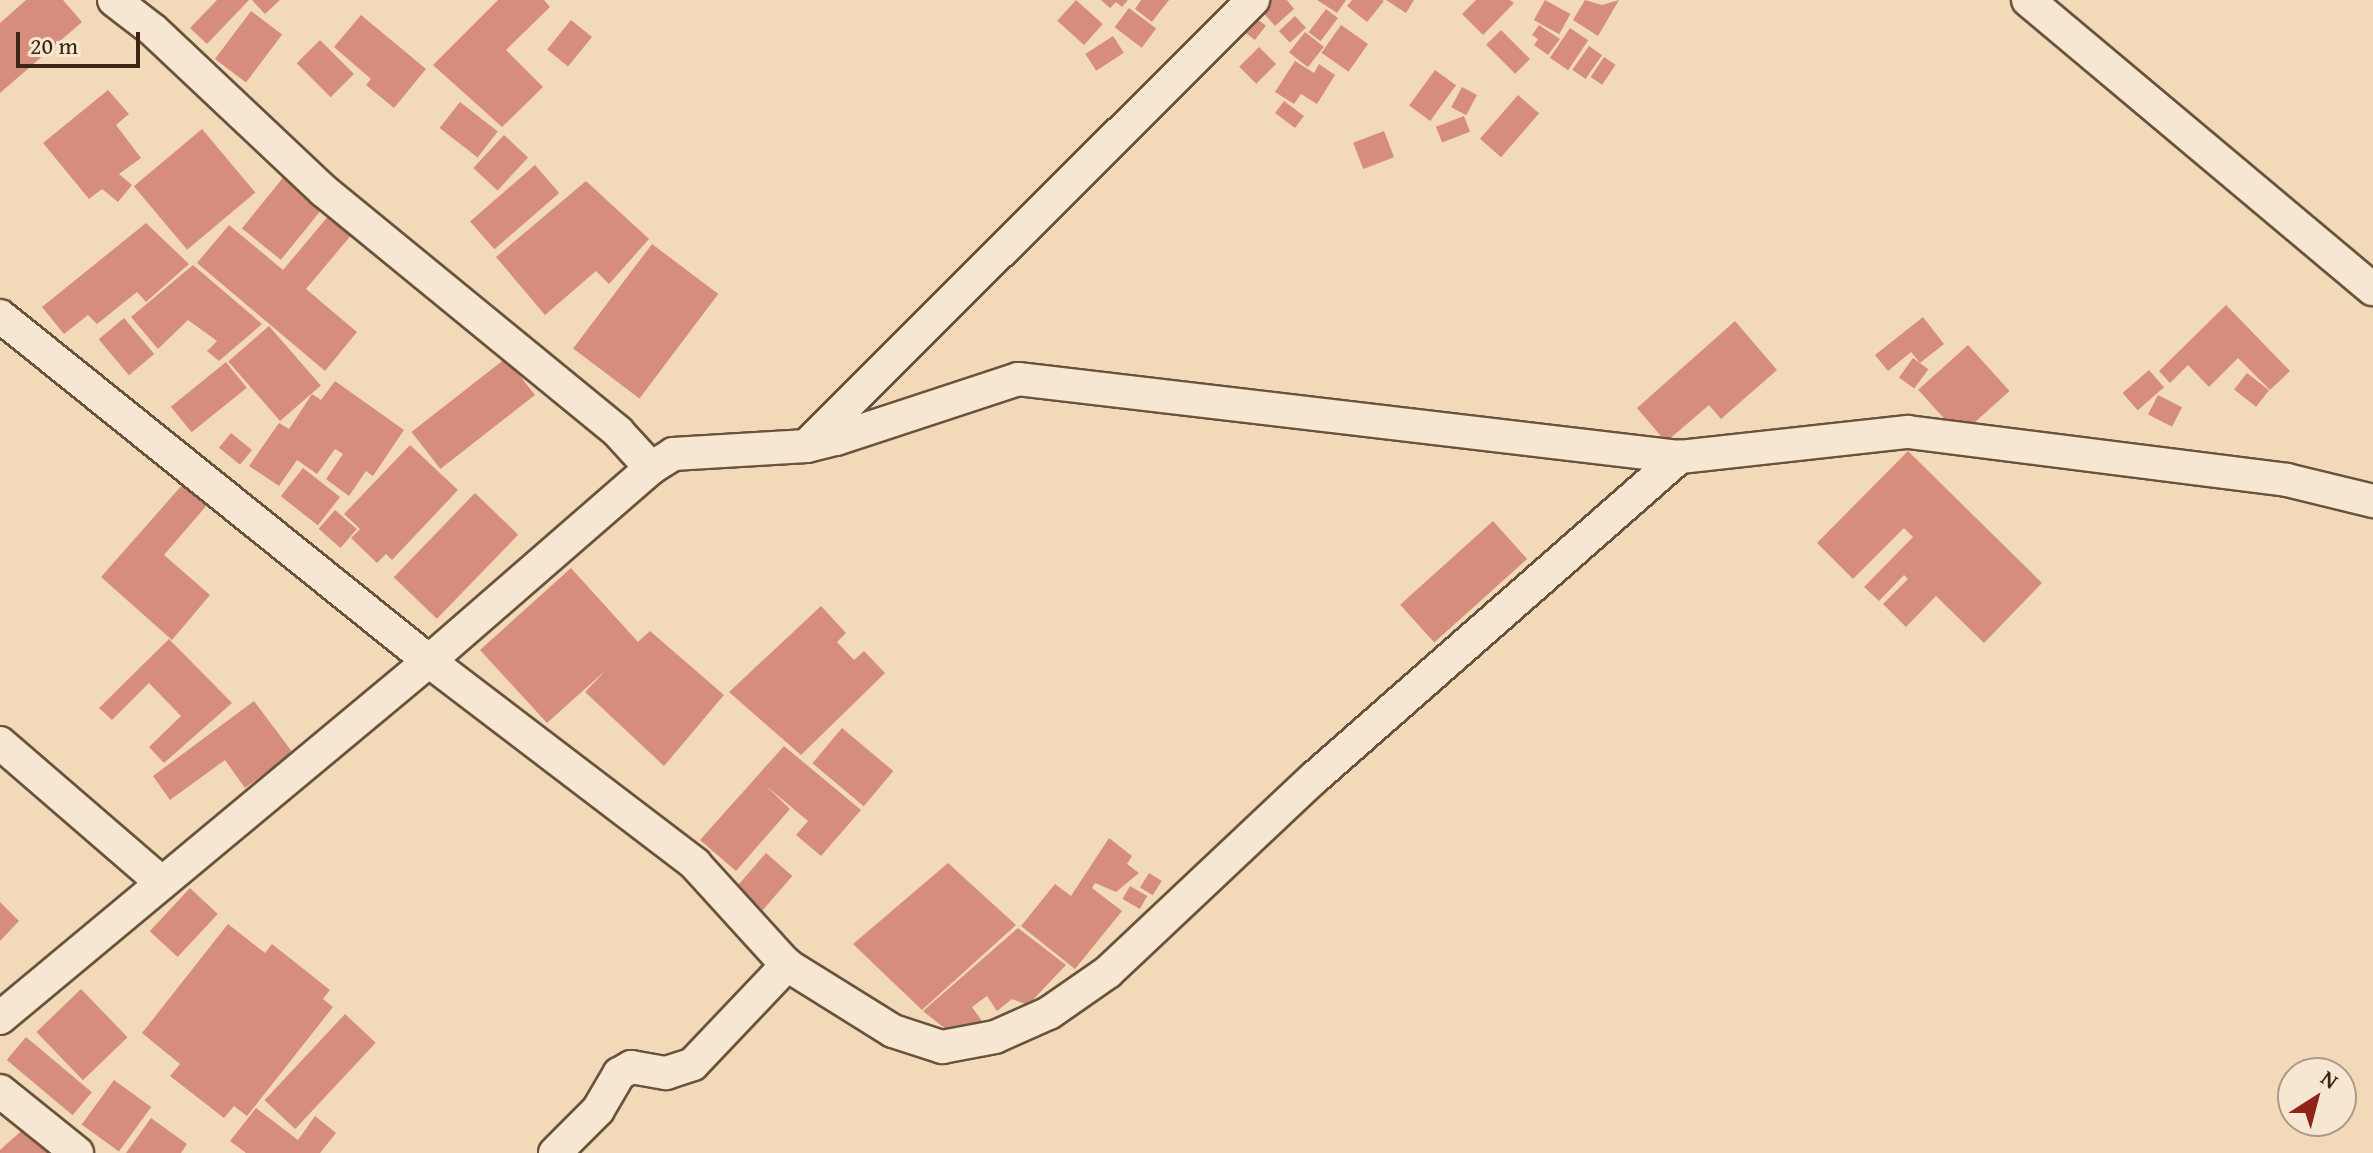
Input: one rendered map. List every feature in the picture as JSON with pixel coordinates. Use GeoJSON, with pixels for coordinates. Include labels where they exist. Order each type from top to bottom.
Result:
{"type":"FeatureCollection","features":[{"type":"Feature","properties":{"kind":"street"},"geometry":{"type":"LineString","coordinates":[[114,0],[153,30],[324,191],[618,432],[651,468]]}},
{"type":"Feature","properties":{"kind":"street"},"geometry":{"type":"LineString","coordinates":[[807,446],[1253,0]]}},
{"type":"Feature","properties":{"kind":"street"},"geometry":{"type":"LineString","coordinates":[[2028,0],[2373,289]]}},
{"type":"Feature","properties":{"kind":"street"},"geometry":{"type":"LineString","coordinates":[[0,316],[429,661],[695,864],[787,965],[893,1031],[942,1047],[995,1037],[1049,1013],[1108,972],[1314,778],[1680,457]]}},
{"type":"Feature","properties":{"kind":"street"},"geometry":{"type":"LineString","coordinates":[[0,1018],[429,661],[651,468],[673,454],[807,446],[1018,379],[1680,457],[1908,432],[2287,480],[2373,501]]}},
{"type":"Feature","properties":{"kind":"street"},"geometry":{"type":"LineString","coordinates":[[0,743],[162,883]]}},
{"type":"Feature","properties":{"kind":"street"},"geometry":{"type":"LineString","coordinates":[[555,1153],[598,1110],[619,1074],[631,1067],[666,1073],[693,1064],[787,965]]}},
{"type":"Feature","properties":{"kind":"street"},"geometry":{"type":"LineString","coordinates":[[0,1091],[77,1153]]}},
{"type":"Feature","properties":{"kind":"building"},"geometry":{"type":"Polygon","coordinates":[[[26,0],[63,0],[82,22],[0,93],[0,23],[26,0]]]}},
{"type":"Feature","properties":{"kind":"building"},"geometry":{"type":"Polygon","coordinates":[[[217,0],[249,0],[207,44],[190,28],[217,0]]]}},
{"type":"Feature","properties":{"kind":"building"},"geometry":{"type":"Polygon","coordinates":[[[252,0],[280,0],[265,14],[252,0]]]}},
{"type":"Feature","properties":{"kind":"building"},"geometry":{"type":"Polygon","coordinates":[[[498,0],[544,0],[550,7],[506,50],[543,87],[502,127],[433,65],[498,0]]]}},
{"type":"Feature","properties":{"kind":"building"},"geometry":{"type":"Polygon","coordinates":[[[1076,0],[1103,24],[1084,45],[1057,21],[1076,0]]]}},
{"type":"Feature","properties":{"kind":"building"},"geometry":{"type":"Polygon","coordinates":[[[1101,0],[1128,0],[1122,7],[1116,2],[1110,8],[1101,0]]]}},
{"type":"Feature","properties":{"kind":"building"},"geometry":{"type":"Polygon","coordinates":[[[1141,0],[1169,0],[1152,22],[1135,9],[1141,0]]]}},
{"type":"Feature","properties":{"kind":"building"},"geometry":{"type":"Polygon","coordinates":[[[1264,0],[1287,0],[1294,9],[1275,26],[1257,6],[1264,0]]]}},
{"type":"Feature","properties":{"kind":"building"},"geometry":{"type":"Polygon","coordinates":[[[1317,0],[1346,0],[1337,13],[1317,0]]]}},
{"type":"Feature","properties":{"kind":"building"},"geometry":{"type":"Polygon","coordinates":[[[1352,0],[1384,1],[1367,22],[1347,6],[1352,0]]]}},
{"type":"Feature","properties":{"kind":"building"},"geometry":{"type":"Polygon","coordinates":[[[1386,0],[1414,0],[1406,13],[1386,0]]]}},
{"type":"Feature","properties":{"kind":"building"},"geometry":{"type":"Polygon","coordinates":[[[1476,0],[1510,0],[1514,3],[1483,35],[1462,14],[1476,0]]]}},
{"type":"Feature","properties":{"kind":"building"},"geometry":{"type":"Polygon","coordinates":[[[1545,0],[1570,14],[1559,34],[1534,20],[1545,0]]]}},
{"type":"Feature","properties":{"kind":"building"},"geometry":{"type":"Polygon","coordinates":[[[1585,0],[1602,5],[1619,0],[1598,36],[1573,20],[1585,0]]]}},
{"type":"Feature","properties":{"kind":"building"},"geometry":{"type":"Polygon","coordinates":[[[1129,8],[1156,28],[1142,48],[1115,27],[1129,8]]]}},
{"type":"Feature","properties":{"kind":"building"},"geometry":{"type":"Polygon","coordinates":[[[1326,9],[1338,18],[1321,41],[1309,32],[1326,9]]]}},
{"type":"Feature","properties":{"kind":"building"},"geometry":{"type":"Polygon","coordinates":[[[251,11],[282,34],[246,82],[215,59],[251,11]]]}},
{"type":"Feature","properties":{"kind":"building"},"geometry":{"type":"Polygon","coordinates":[[[1247,11],[1266,26],[1255,40],[1236,25],[1247,11]]]}},
{"type":"Feature","properties":{"kind":"building"},"geometry":{"type":"Polygon","coordinates":[[[361,15],[426,69],[394,108],[366,85],[371,79],[334,47],[361,15]]]}},
{"type":"Feature","properties":{"kind":"building"},"geometry":{"type":"Polygon","coordinates":[[[1295,16],[1306,28],[1290,43],[1279,31],[1295,16]]]}},
{"type":"Feature","properties":{"kind":"building"},"geometry":{"type":"Polygon","coordinates":[[[571,20],[592,37],[568,67],[547,50],[571,20]]]}},
{"type":"Feature","properties":{"kind":"building"},"geometry":{"type":"Polygon","coordinates":[[[1341,25],[1368,44],[1349,72],[1321,53],[1341,25]]]}},
{"type":"Feature","properties":{"kind":"building"},"geometry":{"type":"Polygon","coordinates":[[[1539,25],[1560,39],[1548,55],[1534,45],[1538,39],[1532,35],[1539,25]]]}},
{"type":"Feature","properties":{"kind":"building"},"geometry":{"type":"Polygon","coordinates":[[[1570,28],[1588,40],[1568,70],[1550,58],[1570,28]]]}},
{"type":"Feature","properties":{"kind":"building"},"geometry":{"type":"Polygon","coordinates":[[[1501,30],[1530,59],[1515,74],[1486,45],[1501,30]]]}},
{"type":"Feature","properties":{"kind":"building"},"geometry":{"type":"Polygon","coordinates":[[[1305,32],[1324,47],[1308,67],[1289,52],[1305,32]]]}},
{"type":"Feature","properties":{"kind":"building"},"geometry":{"type":"Polygon","coordinates":[[[1113,36],[1124,53],[1096,71],[1085,54],[1113,36]]]}},
{"type":"Feature","properties":{"kind":"building"},"geometry":{"type":"Polygon","coordinates":[[[320,40],[354,74],[331,97],[297,63],[320,40]]]}},
{"type":"Feature","properties":{"kind":"building"},"geometry":{"type":"Polygon","coordinates":[[[1589,46],[1602,55],[1585,79],[1572,70],[1589,46]]]}},
{"type":"Feature","properties":{"kind":"building"},"geometry":{"type":"Polygon","coordinates":[[[1259,47],[1276,64],[1256,84],[1239,67],[1259,47]]]}},
{"type":"Feature","properties":{"kind":"building"},"geometry":{"type":"Polygon","coordinates":[[[1604,57],[1616,65],[1602,85],[1591,77],[1604,57]]]}},
{"type":"Feature","properties":{"kind":"building"},"geometry":{"type":"Polygon","coordinates":[[[1295,61],[1314,73],[1319,64],[1335,75],[1317,104],[1301,94],[1294,104],[1275,92],[1295,61]]]}},
{"type":"Feature","properties":{"kind":"building"},"geometry":{"type":"Polygon","coordinates":[[[1435,70],[1456,85],[1430,121],[1409,106],[1435,70]]]}},
{"type":"Feature","properties":{"kind":"building"},"geometry":{"type":"Polygon","coordinates":[[[1462,87],[1477,95],[1466,115],[1451,107],[1462,87]]]}},
{"type":"Feature","properties":{"kind":"building"},"geometry":{"type":"Polygon","coordinates":[[[108,90],[129,114],[116,125],[141,158],[119,174],[132,185],[118,202],[102,189],[89,199],[43,143],[108,90]]]}},
{"type":"Feature","properties":{"kind":"building"},"geometry":{"type":"Polygon","coordinates":[[[1518,95],[1539,113],[1501,157],[1480,139],[1518,95]]]}},
{"type":"Feature","properties":{"kind":"building"},"geometry":{"type":"Polygon","coordinates":[[[1284,101],[1304,116],[1295,128],[1275,113],[1284,101]]]}},
{"type":"Feature","properties":{"kind":"building"},"geometry":{"type":"Polygon","coordinates":[[[460,102],[498,132],[478,158],[440,128],[460,102]]]}},
{"type":"Feature","properties":{"kind":"building"},"geometry":{"type":"Polygon","coordinates":[[[1464,116],[1470,132],[1442,143],[1436,127],[1464,116]]]}},
{"type":"Feature","properties":{"kind":"building"},"geometry":{"type":"Polygon","coordinates":[[[202,129],[255,193],[187,250],[134,186],[202,129]]]}},
{"type":"Feature","properties":{"kind":"building"},"geometry":{"type":"Polygon","coordinates":[[[1384,131],[1394,157],[1363,169],[1353,143],[1384,131]]]}},
{"type":"Feature","properties":{"kind":"building"},"geometry":{"type":"Polygon","coordinates":[[[504,135],[528,158],[497,190],[473,168],[504,135]]]}},
{"type":"Feature","properties":{"kind":"building"},"geometry":{"type":"Polygon","coordinates":[[[535,165],[559,193],[494,249],[470,221],[535,165]]]}},
{"type":"Feature","properties":{"kind":"building"},"geometry":{"type":"Polygon","coordinates":[[[286,174],[325,205],[281,260],[242,228],[286,174]]]}},
{"type":"Feature","properties":{"kind":"building"},"geometry":{"type":"Polygon","coordinates":[[[586,181],[649,239],[609,284],[596,271],[545,315],[496,257],[586,181]]]}},
{"type":"Feature","properties":{"kind":"building"},"geometry":{"type":"Polygon","coordinates":[[[330,214],[353,233],[306,289],[357,332],[325,371],[197,263],[229,225],[283,270],[330,214]]]}},
{"type":"Feature","properties":{"kind":"building"},"geometry":{"type":"Polygon","coordinates":[[[146,223],[189,264],[146,302],[137,292],[97,324],[88,315],[64,334],[42,307],[146,223]]]}},
{"type":"Feature","properties":{"kind":"building"},"geometry":{"type":"Polygon","coordinates":[[[652,244],[718,294],[639,399],[573,349],[652,244]]]}},
{"type":"Feature","properties":{"kind":"building"},"geometry":{"type":"Polygon","coordinates":[[[193,265],[262,324],[219,361],[207,351],[217,341],[188,320],[158,349],[131,317],[193,265]]]}},
{"type":"Feature","properties":{"kind":"building"},"geometry":{"type":"Polygon","coordinates":[[[2226,305],[2290,371],[2270,390],[2238,358],[2209,387],[2188,365],[2170,383],[2159,371],[2226,305]]]}},
{"type":"Feature","properties":{"kind":"building"},"geometry":{"type":"Polygon","coordinates":[[[1923,317],[1944,344],[1920,363],[1911,352],[1888,371],[1875,355],[1923,317]]]}},
{"type":"Feature","properties":{"kind":"building"},"geometry":{"type":"Polygon","coordinates":[[[124,318],[154,354],[129,375],[99,339],[124,318]]]}},
{"type":"Feature","properties":{"kind":"building"},"geometry":{"type":"Polygon","coordinates":[[[1735,321],[1777,370],[1721,419],[1709,405],[1666,442],[1637,408],[1735,321]]]}},
{"type":"Feature","properties":{"kind":"building"},"geometry":{"type":"Polygon","coordinates":[[[269,326],[321,386],[280,421],[228,361],[269,326]]]}},
{"type":"Feature","properties":{"kind":"building"},"geometry":{"type":"Polygon","coordinates":[[[1968,345],[2009,391],[1960,436],[1918,390],[1968,345]]]}},
{"type":"Feature","properties":{"kind":"building"},"geometry":{"type":"Polygon","coordinates":[[[506,358],[535,395],[440,469],[411,432],[506,358]]]}},
{"type":"Feature","properties":{"kind":"building"},"geometry":{"type":"Polygon","coordinates":[[[1913,358],[1928,369],[1914,389],[1899,377],[1913,358]]]}},
{"type":"Feature","properties":{"kind":"building"},"geometry":{"type":"Polygon","coordinates":[[[226,362],[247,388],[192,432],[171,407],[226,362]]]}},
{"type":"Feature","properties":{"kind":"building"},"geometry":{"type":"Polygon","coordinates":[[[2149,370],[2164,387],[2138,410],[2123,393],[2149,370]]]}},
{"type":"Feature","properties":{"kind":"building"},"geometry":{"type":"Polygon","coordinates":[[[2247,373],[2269,390],[2256,407],[2234,390],[2247,373]]]}},
{"type":"Feature","properties":{"kind":"building"},"geometry":{"type":"Polygon","coordinates":[[[335,381],[404,430],[373,476],[366,471],[349,496],[326,479],[343,454],[335,449],[317,474],[297,460],[279,486],[249,466],[279,423],[289,429],[312,394],[321,400],[335,381]]]}},
{"type":"Feature","properties":{"kind":"building"},"geometry":{"type":"Polygon","coordinates":[[[2158,395],[2182,407],[2172,427],[2148,415],[2158,395]]]}},
{"type":"Feature","properties":{"kind":"building"},"geometry":{"type":"Polygon","coordinates":[[[231,433],[252,450],[240,465],[219,448],[231,433]]]}},
{"type":"Feature","properties":{"kind":"building"},"geometry":{"type":"Polygon","coordinates":[[[410,445],[458,490],[392,560],[386,554],[377,563],[351,538],[360,529],[344,514],[410,445]]]}},
{"type":"Feature","properties":{"kind":"building"},"geometry":{"type":"Polygon","coordinates":[[[1908,451],[2042,583],[1984,643],[1936,596],[1906,627],[1883,604],[1908,579],[1904,575],[1879,601],[1864,587],[1913,537],[1904,528],[1853,579],[1817,543],[1908,451]]]}},
{"type":"Feature","properties":{"kind":"building"},"geometry":{"type":"Polygon","coordinates":[[[303,468],[340,497],[318,525],[281,496],[303,468]]]}},
{"type":"Feature","properties":{"kind":"building"},"geometry":{"type":"Polygon","coordinates":[[[183,484],[207,505],[164,555],[210,595],[172,640],[101,577],[183,484]]]}},
{"type":"Feature","properties":{"kind":"building"},"geometry":{"type":"Polygon","coordinates":[[[475,493],[518,535],[437,619],[394,577],[475,493]]]}},
{"type":"Feature","properties":{"kind":"building"},"geometry":{"type":"Polygon","coordinates":[[[335,510],[357,529],[340,548],[319,529],[335,510]]]}},
{"type":"Feature","properties":{"kind":"building"},"geometry":{"type":"Polygon","coordinates":[[[1493,521],[1527,559],[1434,643],[1400,605],[1493,521]]]}},
{"type":"Feature","properties":{"kind":"building"},"geometry":{"type":"Polygon","coordinates":[[[571,568],[638,642],[650,631],[724,695],[664,766],[585,692],[606,670],[547,723],[480,650],[571,568]]]}},
{"type":"Feature","properties":{"kind":"building"},"geometry":{"type":"Polygon","coordinates":[[[821,606],[846,633],[837,642],[854,660],[864,651],[885,673],[801,755],[729,692],[821,606]]]}},
{"type":"Feature","properties":{"kind":"building"},"geometry":{"type":"Polygon","coordinates":[[[169,639],[232,703],[164,763],[149,747],[181,716],[149,683],[112,720],[99,708],[169,639]]]}},
{"type":"Feature","properties":{"kind":"building"},"geometry":{"type":"Polygon","coordinates":[[[254,701],[293,753],[245,788],[225,760],[170,800],[153,776],[254,701]]]}},
{"type":"Feature","properties":{"kind":"building"},"geometry":{"type":"Polygon","coordinates":[[[842,728],[893,771],[864,806],[812,763],[842,728]]]}},
{"type":"Feature","properties":{"kind":"building"},"geometry":{"type":"Polygon","coordinates":[[[784,746],[861,810],[821,856],[796,835],[808,821],[765,785],[790,809],[736,871],[700,840],[784,746]]]}},
{"type":"Feature","properties":{"kind":"building"},"geometry":{"type":"Polygon","coordinates":[[[1109,838],[1132,856],[1127,864],[1139,873],[1116,892],[1095,883],[1092,888],[1122,911],[1075,969],[1021,926],[1055,884],[1071,896],[1109,838]]]}},
{"type":"Feature","properties":{"kind":"building"},"geometry":{"type":"Polygon","coordinates":[[[766,853],[792,876],[761,912],[735,889],[766,853]]]}},
{"type":"Feature","properties":{"kind":"building"},"geometry":{"type":"Polygon","coordinates":[[[948,863],[1016,925],[922,1010],[853,944],[948,863]]]}},
{"type":"Feature","properties":{"kind":"building"},"geometry":{"type":"Polygon","coordinates":[[[1149,873],[1162,881],[1153,895],[1140,887],[1149,873]]]}},
{"type":"Feature","properties":{"kind":"building"},"geometry":{"type":"Polygon","coordinates":[[[1130,886],[1147,896],[1140,909],[1122,899],[1130,886]]]}},
{"type":"Feature","properties":{"kind":"building"},"geometry":{"type":"Polygon","coordinates":[[[190,888],[218,914],[178,957],[150,931],[190,888]]]}},
{"type":"Feature","properties":{"kind":"building"},"geometry":{"type":"Polygon","coordinates":[[[0,902],[19,921],[0,941],[0,902]]]}},
{"type":"Feature","properties":{"kind":"building"},"geometry":{"type":"Polygon","coordinates":[[[228,924],[265,953],[272,944],[330,990],[323,999],[333,1007],[247,1116],[234,1106],[224,1118],[170,1076],[180,1064],[142,1033],[228,924]]]}},
{"type":"Feature","properties":{"kind":"building"},"geometry":{"type":"Polygon","coordinates":[[[1018,928],[1066,965],[1028,1005],[1012,999],[997,1011],[987,996],[972,1007],[982,1021],[972,1031],[966,1024],[953,1035],[923,1011],[1018,928]]]}},
{"type":"Feature","properties":{"kind":"building"},"geometry":{"type":"Polygon","coordinates":[[[81,989],[128,1037],[83,1080],[36,1032],[81,989]]]}},
{"type":"Feature","properties":{"kind":"building"},"geometry":{"type":"Polygon","coordinates":[[[345,1014],[376,1043],[295,1129],[265,1100],[345,1014]]]}},
{"type":"Feature","properties":{"kind":"building"},"geometry":{"type":"Polygon","coordinates":[[[26,1037],[92,1092],[73,1115],[7,1060],[26,1037]]]}},
{"type":"Feature","properties":{"kind":"building"},"geometry":{"type":"Polygon","coordinates":[[[114,1080],[151,1107],[119,1152],[82,1124],[114,1080]]]}},
{"type":"Feature","properties":{"kind":"building"},"geometry":{"type":"Polygon","coordinates":[[[256,1108],[298,1140],[315,1116],[336,1133],[320,1153],[246,1153],[230,1141],[256,1108]]]}},
{"type":"Feature","properties":{"kind":"building"},"geometry":{"type":"Polygon","coordinates":[[[151,1118],[187,1144],[181,1153],[126,1153],[151,1118]]]}},
{"type":"Feature","properties":{"kind":"building"},"geometry":{"type":"Polygon","coordinates":[[[28,1125],[53,1153],[0,1153],[0,1150],[28,1125]]]}}]}
